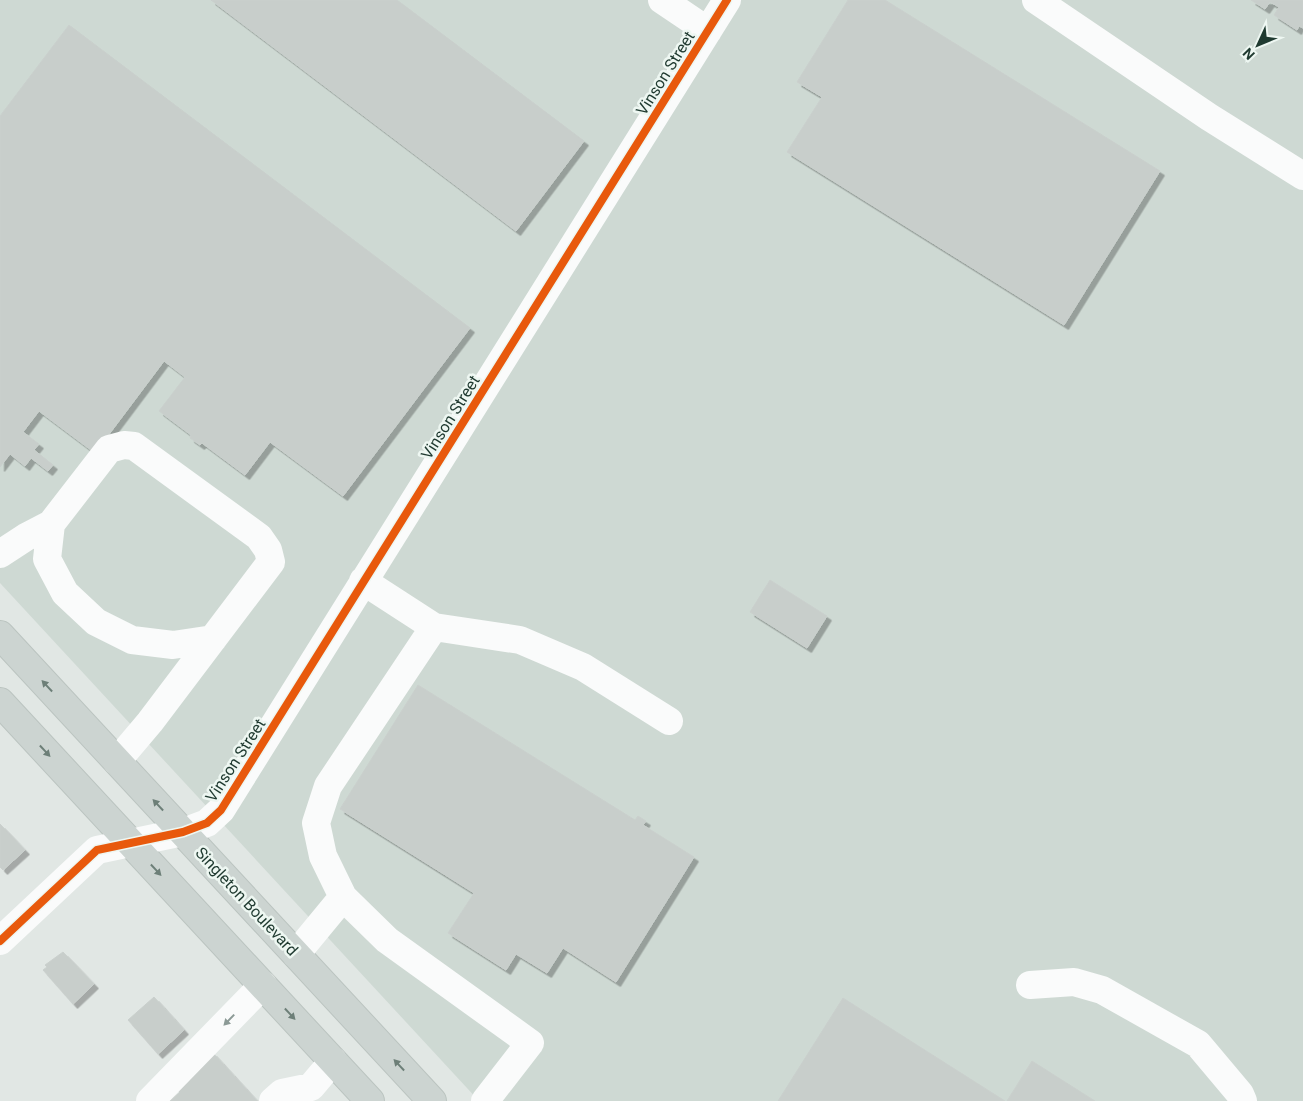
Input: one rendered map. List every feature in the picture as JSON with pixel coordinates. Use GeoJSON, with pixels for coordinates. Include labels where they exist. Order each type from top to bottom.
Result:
{"type":"FeatureCollection","features":[{"type":"Feature","properties":{"kind":"main road","name":"Singleton Boulevard"},"geometry":{"type":"LineString","coordinates":[[0,635],[432,1101]]}},
{"type":"Feature","properties":{"kind":"main road"},"geometry":{"type":"LineString","coordinates":[[0,702],[370,1101]]}},
{"type":"Feature","properties":{"kind":"street"},"geometry":{"type":"LineString","coordinates":[[662,0],[708,31]]}},
{"type":"Feature","properties":{"kind":"street","name":"Vinson Street"},"geometry":{"type":"LineString","coordinates":[[0,942],[97,850],[183,832],[207,823],[222,810],[363,581],[727,0]]}},
{"type":"Feature","properties":{"kind":"street"},"geometry":{"type":"LineString","coordinates":[[1036,0],[1201,111],[1303,176]]}},
{"type":"Feature","properties":{"kind":"street"},"geometry":{"type":"LineString","coordinates":[[0,554],[51,524],[109,449],[124,445],[134,446],[259,538],[268,550],[271,562],[150,722],[117,761]]}},
{"type":"Feature","properties":{"kind":"street"},"geometry":{"type":"LineString","coordinates":[[51,524],[47,559],[65,594],[96,622],[132,640],[173,645],[213,639]]}},
{"type":"Feature","properties":{"kind":"street"},"geometry":{"type":"LineString","coordinates":[[363,581],[434,627],[520,640],[583,667],[669,721]]}},
{"type":"Feature","properties":{"kind":"street"},"geometry":{"type":"LineString","coordinates":[[434,627],[328,786],[316,823],[323,856],[343,898],[388,940],[530,1043],[485,1101]]}},
{"type":"Feature","properties":{"kind":"street"},"geometry":{"type":"LineString","coordinates":[[296,954],[343,898]]}},
{"type":"Feature","properties":{"kind":"street"},"geometry":{"type":"LineString","coordinates":[[1030,984],[1074,982],[1102,990],[1198,1044],[1240,1094],[1243,1101]]}},
{"type":"Feature","properties":{"kind":"street"},"geometry":{"type":"LineString","coordinates":[[150,1101],[263,985]]}},
{"type":"Feature","properties":{"kind":"street"},"geometry":{"type":"LineString","coordinates":[[273,1101],[282,1094],[309,1094],[333,1061]]}},
{"type":"Feature","properties":{"kind":"shaded area"},"geometry":{"type":"Polygon","coordinates":[[[0,0],[1303,0],[1303,1101],[479,1101],[0,583],[0,0]]]}},
{"type":"Feature","properties":{"kind":"building"},"geometry":{"type":"Polygon","coordinates":[[[211,0],[397,0],[584,141],[516,231],[211,0]]]}},
{"type":"Feature","properties":{"kind":"building"},"geometry":{"type":"Polygon","coordinates":[[[848,0],[885,0],[1160,171],[1064,325],[787,152],[822,97],[797,82],[848,0]]]}},
{"type":"Feature","properties":{"kind":"building"},"geometry":{"type":"Polygon","coordinates":[[[1251,0],[1303,0],[1303,28],[1299,26],[1297,30],[1274,15],[1279,7],[1270,2],[1265,9],[1251,0]]]}},
{"type":"Feature","properties":{"kind":"building"},"geometry":{"type":"Polygon","coordinates":[[[69,25],[470,328],[343,496],[270,442],[245,475],[202,443],[200,445],[190,438],[191,435],[159,411],[185,377],[164,361],[95,453],[39,411],[23,432],[39,444],[34,450],[53,465],[48,471],[31,458],[25,466],[10,454],[0,467],[0,116],[69,25]]]}},
{"type":"Feature","properties":{"kind":"building"},"geometry":{"type":"Polygon","coordinates":[[[770,580],[827,616],[807,648],[750,612],[770,580]]]}},
{"type":"Feature","properties":{"kind":"building"},"geometry":{"type":"Polygon","coordinates":[[[418,685],[635,820],[638,816],[646,821],[643,825],[694,857],[616,982],[563,948],[547,973],[516,954],[506,970],[448,933],[474,893],[340,809],[418,685]]]}},
{"type":"Feature","properties":{"kind":"building"},"geometry":{"type":"Polygon","coordinates":[[[0,824],[25,850],[3,870],[0,867],[0,824]]]}},
{"type":"Feature","properties":{"kind":"building"},"geometry":{"type":"Polygon","coordinates":[[[63,952],[94,984],[73,1004],[43,970],[47,967],[45,965],[63,952]]]}},
{"type":"Feature","properties":{"kind":"building"},"geometry":{"type":"Polygon","coordinates":[[[154,997],[184,1030],[158,1054],[128,1020],[154,997]]]}},
{"type":"Feature","properties":{"kind":"building"},"geometry":{"type":"Polygon","coordinates":[[[843,998],[1005,1101],[778,1101],[843,998]]]}},
{"type":"Feature","properties":{"kind":"building"},"geometry":{"type":"Polygon","coordinates":[[[212,1052],[257,1101],[170,1101],[180,1092],[174,1086],[212,1052]]]}},
{"type":"Feature","properties":{"kind":"building"},"geometry":{"type":"Polygon","coordinates":[[[1032,1061],[1095,1101],[1007,1101],[1032,1061]]]}},
{"type":"Feature","properties":{"kind":"cycle path"},"geometry":{"type":"LineString","coordinates":[[0,941],[97,850],[183,832],[207,823],[221,810],[727,0]]}}]}
